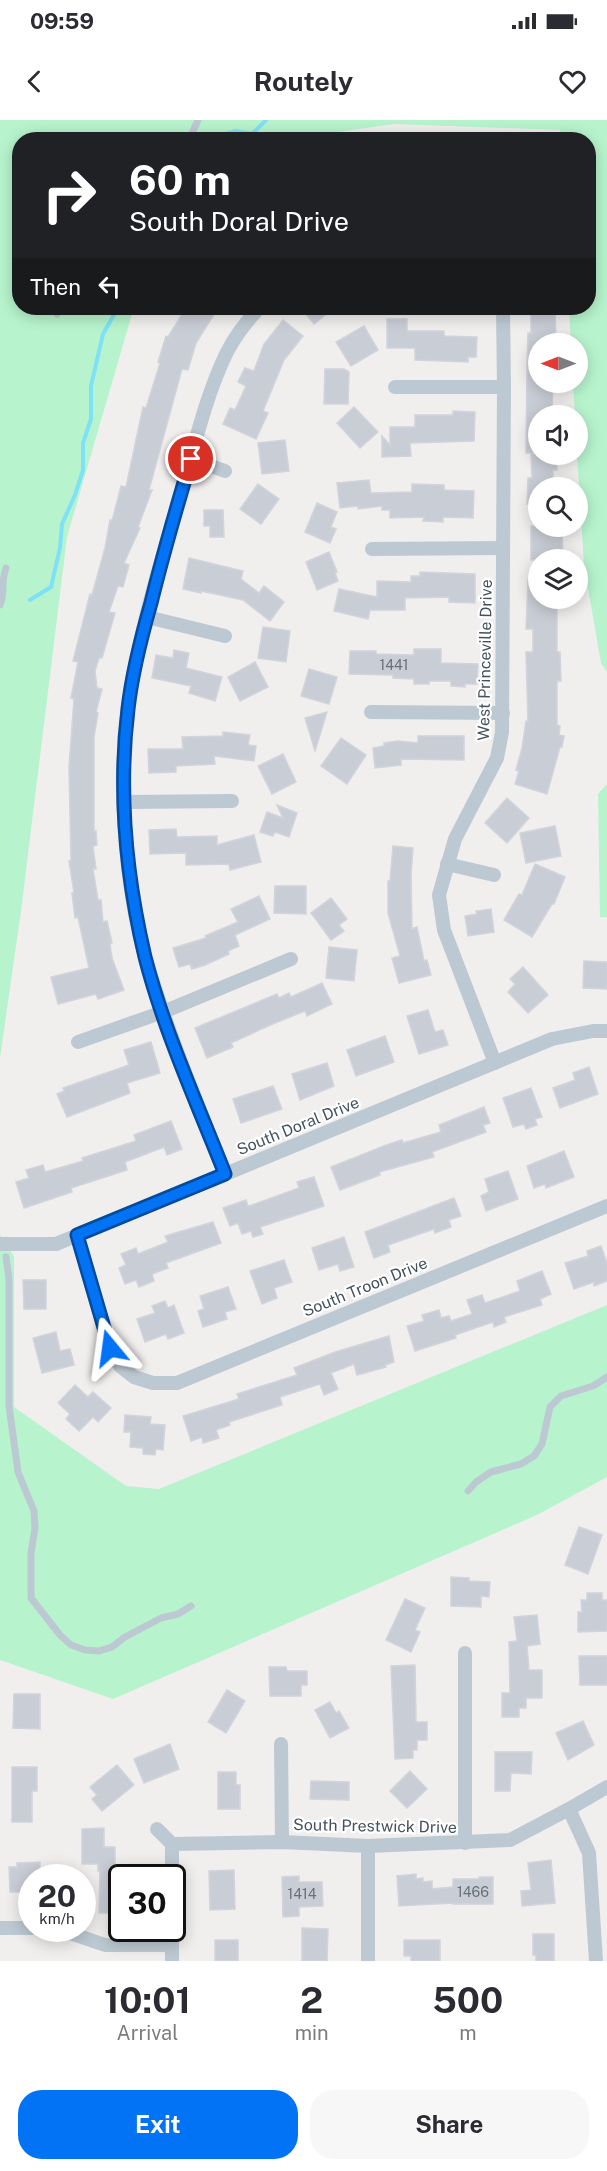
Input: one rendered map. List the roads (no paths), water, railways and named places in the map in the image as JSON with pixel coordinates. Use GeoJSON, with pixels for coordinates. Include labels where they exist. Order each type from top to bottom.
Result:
{"type":"FeatureCollection","features":[{"type":"Feature","properties":{"kind":"street"},"geometry":{"type":"LineString","coordinates":[[225,1174],[174,1045],[146,958],[132,892],[126,844],[123,771],[128,709],[137,655],[191,459],[212,389],[228,351],[253,315]]}},
{"type":"Feature","properties":{"kind":"street","name":"West Princeville Drive"},"geometry":{"type":"LineString","coordinates":[[495,1063],[444,930],[439,895],[455,839],[497,758],[502,732],[504,387],[502,315]]}},
{"type":"Feature","properties":{"kind":"street"},"geometry":{"type":"LineString","coordinates":[[395,387],[504,387]]}},
{"type":"Feature","properties":{"kind":"street"},"geometry":{"type":"LineString","coordinates":[[191,459],[225,471]]}},
{"type":"Feature","properties":{"kind":"street"},"geometry":{"type":"LineString","coordinates":[[372,549],[503,548]]}},
{"type":"Feature","properties":{"kind":"street"},"geometry":{"type":"LineString","coordinates":[[147,617],[225,636]]}},
{"type":"Feature","properties":{"kind":"street"},"geometry":{"type":"LineString","coordinates":[[371,712],[502,713]]}},
{"type":"Feature","properties":{"kind":"street"},"geometry":{"type":"LineString","coordinates":[[124,802],[232,801]]}},
{"type":"Feature","properties":{"kind":"street"},"geometry":{"type":"LineString","coordinates":[[447,864],[494,875]]}},
{"type":"Feature","properties":{"kind":"street"},"geometry":{"type":"LineString","coordinates":[[78,1042],[163,1012],[291,959]]}},
{"type":"Feature","properties":{"kind":"street","name":"South Doral Drive"},"geometry":{"type":"LineString","coordinates":[[3,1251],[56,1244],[552,1039],[593,1031],[607,1031]]}},
{"type":"Feature","properties":{"kind":"street","name":"South Troon Drive"},"geometry":{"type":"LineString","coordinates":[[77,1235],[110,1348],[120,1366],[134,1377],[153,1383],[177,1383],[607,1206]]}},
{"type":"Feature","properties":{"kind":"street"},"geometry":{"type":"LineString","coordinates":[[465,1653],[465,1843]]}},
{"type":"Feature","properties":{"kind":"street"},"geometry":{"type":"LineString","coordinates":[[281,1744],[282,1842]]}},
{"type":"Feature","properties":{"kind":"street","name":"South Prestwick Drive"},"geometry":{"type":"LineString","coordinates":[[172,1844],[282,1842],[368,1846],[510,1840],[607,1787]]}},
{"type":"Feature","properties":{"kind":"street"},"geometry":{"type":"LineString","coordinates":[[569,1809],[589,1853],[599,1953]]}},
{"type":"Feature","properties":{"kind":"street"},"geometry":{"type":"LineString","coordinates":[[156,1829],[172,1844],[172,1864]]}},
{"type":"Feature","properties":{"kind":"street"},"geometry":{"type":"LineString","coordinates":[[368,1846],[368,1961]]}},
{"type":"Feature","properties":{"kind":"street"},"geometry":{"type":"LineString","coordinates":[[0,1928],[18,1928]]}},
{"type":"Feature","properties":{"kind":"street"},"geometry":{"type":"LineString","coordinates":[[96,1942],[105,1945],[172,1945],[172,1961]]}},
{"type":"Feature","properties":{"kind":"lane"},"geometry":{"type":"LineString","coordinates":[[0,605],[3,592],[1,578],[6,568]]}},
{"type":"Feature","properties":{"kind":"lane"},"geometry":{"type":"LineString","coordinates":[[3,1251],[9,1279],[9,1406],[18,1472],[34,1511],[35,1528],[31,1553],[32,1598],[60,1635],[71,1645],[99,1651],[112,1647],[125,1636],[161,1618],[178,1614],[191,1606]]}},
{"type":"Feature","properties":{"kind":"lane"},"geometry":{"type":"LineString","coordinates":[[468,1491],[476,1482],[491,1472],[521,1464],[534,1456],[542,1444],[550,1407],[561,1396],[593,1386],[607,1377]]}},
{"type":"Feature","properties":{"kind":"water"},"geometry":{"type":"Polygon","coordinates":[[[235,129],[254,132],[224,132],[235,129]]]}},
{"type":"Feature","properties":{"kind":"waterway"},"geometry":{"type":"LineString","coordinates":[[254,132],[266,120]]}},
{"type":"Feature","properties":{"kind":"waterway"},"geometry":{"type":"LineString","coordinates":[[30,600],[51,587],[60,548],[62,524],[83,470],[83,443],[91,419],[91,386],[103,334],[114,315]]}}]}
